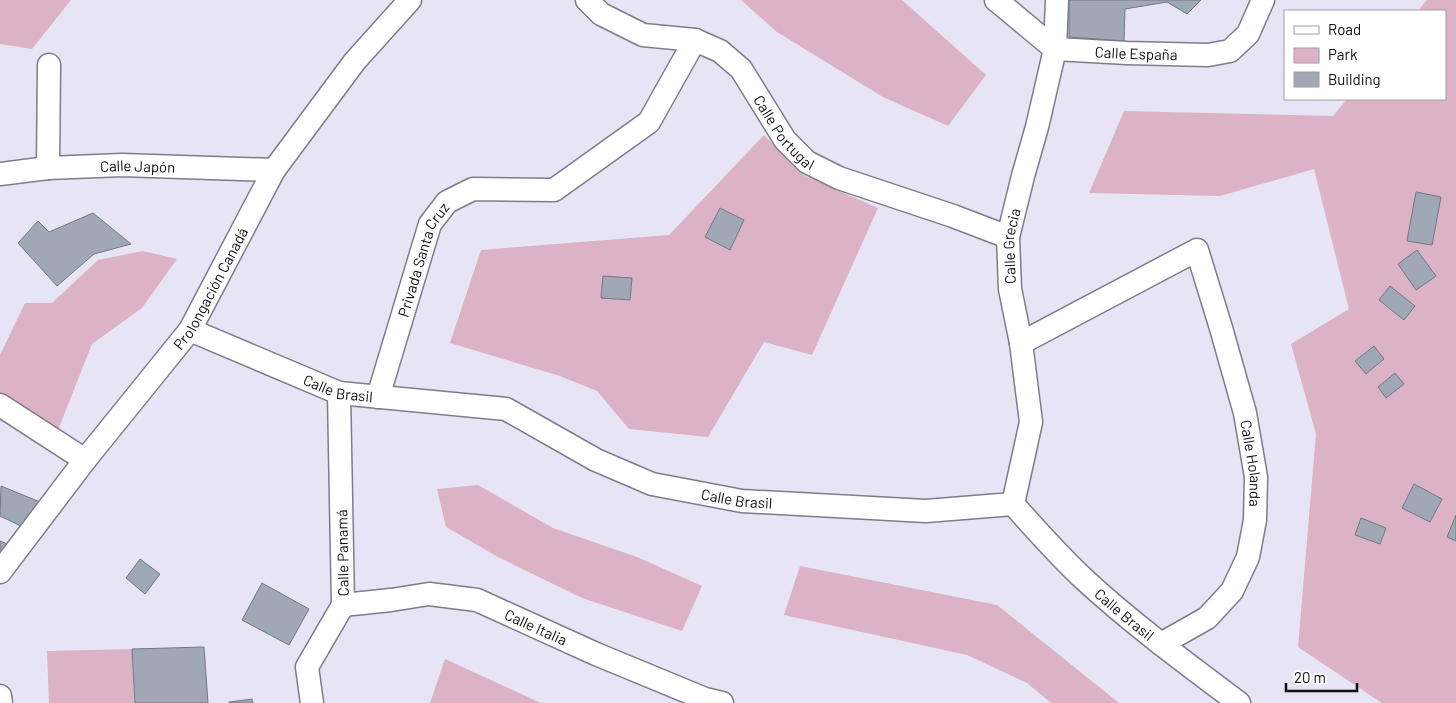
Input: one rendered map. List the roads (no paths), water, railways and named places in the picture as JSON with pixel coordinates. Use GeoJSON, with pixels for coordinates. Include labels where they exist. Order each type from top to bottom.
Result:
{"type":"FeatureCollection","features":[{"type":"Feature","properties":{"kind":"street","name":"Prolongación Canadá"},"geometry":{"type":"LineString","coordinates":[[0,572],[85,460],[190,330],[274,170],[355,62],[410,0]]}},
{"type":"Feature","properties":{"kind":"street","name":"Calle Portugal"},"geometry":{"type":"LineString","coordinates":[[587,0],[601,14],[642,35],[695,40],[720,51],[741,69],[785,140],[807,162],[839,178],[953,216],[1008,237]]}},
{"type":"Feature","properties":{"kind":"street"},"geometry":{"type":"LineString","coordinates":[[996,0],[1055,49]]}},
{"type":"Feature","properties":{"kind":"street","name":"Calle Grecia"},"geometry":{"type":"LineString","coordinates":[[1013,504],[1031,422],[1021,342],[1010,290],[1008,237],[1055,49],[1057,0]]}},
{"type":"Feature","properties":{"kind":"street","name":"Calle España"},"geometry":{"type":"LineString","coordinates":[[1055,49],[1208,55],[1230,51],[1248,34],[1263,0]]}},
{"type":"Feature","properties":{"kind":"street","name":"Privada Santa Cruz"},"geometry":{"type":"LineString","coordinates":[[378,397],[430,224],[447,202],[472,189],[554,190],[649,122],[695,40]]}},
{"type":"Feature","properties":{"kind":"street"},"geometry":{"type":"LineString","coordinates":[[48,168],[49,65]]}},
{"type":"Feature","properties":{"kind":"street","name":"Calle Japón"},"geometry":{"type":"LineString","coordinates":[[0,174],[48,168],[122,165],[274,170]]}},
{"type":"Feature","properties":{"kind":"street","name":"Calle Holanda"},"geometry":{"type":"LineString","coordinates":[[1021,342],[1197,250],[1245,413],[1256,477],[1255,520],[1248,557],[1232,591],[1208,618],[1161,644]]}},
{"type":"Feature","properties":{"kind":"street","name":"Calle Brasil"},"geometry":{"type":"LineString","coordinates":[[190,330],[339,393],[506,409],[596,460],[652,484],[742,502],[926,511],[1013,504],[1086,582],[1161,644],[1239,703]]}},
{"type":"Feature","properties":{"kind":"street","name":"Calle Panamá"},"geometry":{"type":"LineString","coordinates":[[312,703],[307,667],[343,605],[339,393]]}},
{"type":"Feature","properties":{"kind":"street"},"geometry":{"type":"LineString","coordinates":[[0,406],[85,460]]}},
{"type":"Feature","properties":{"kind":"street","name":"Calle Italia"},"geometry":{"type":"LineString","coordinates":[[343,605],[429,594],[477,600],[596,654],[705,699],[722,703]]}},
{"type":"Feature","properties":{"kind":"street"},"geometry":{"type":"LineString","coordinates":[[0,696],[0,703]]}}]}
